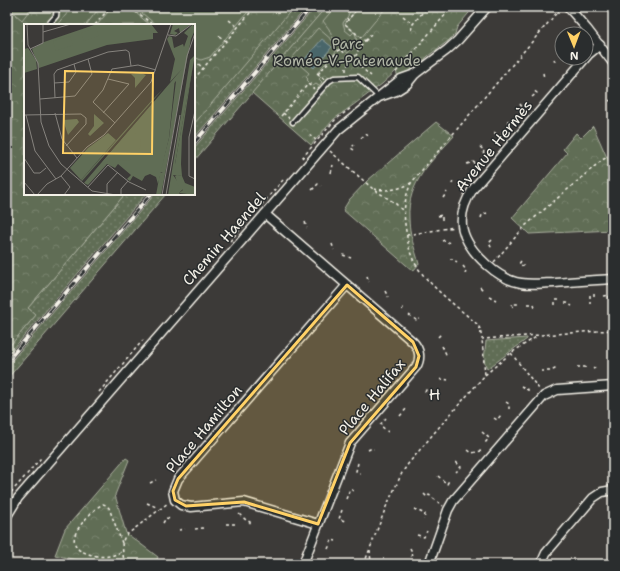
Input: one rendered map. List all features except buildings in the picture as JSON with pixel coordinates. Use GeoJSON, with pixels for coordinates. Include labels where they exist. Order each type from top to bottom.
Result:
{"type":"FeatureCollection","features":[{"type":"Feature","properties":{"kind":"street","name":"Chemin Haendel"},"geometry":{"type":"LineString","coordinates":[[7,516],[18,498],[338,130],[379,97],[401,88],[415,74],[448,50],[487,7]]}},
{"type":"Feature","properties":{"kind":"street"},"geometry":{"type":"LineString","coordinates":[[565,8],[587,29],[613,62]]}},
{"type":"Feature","properties":{"kind":"street","name":"Avenue Hermès"},"geometry":{"type":"LineString","coordinates":[[600,45],[589,54],[473,189],[465,202],[462,222],[464,235],[472,250],[495,271],[510,281],[530,284],[613,279]]}},
{"type":"Feature","properties":{"kind":"street","name":"Place Halifax"},"geometry":{"type":"LineString","coordinates":[[265,214],[414,342],[418,349],[419,360],[416,367],[350,443],[303,564]]}},
{"type":"Feature","properties":{"kind":"street","name":"Place Hamilton"},"geometry":{"type":"LineString","coordinates":[[318,524],[244,502],[186,506],[175,500],[173,491],[178,479],[347,285]]}},
{"type":"Feature","properties":{"kind":"street"},"geometry":{"type":"LineString","coordinates":[[429,564],[448,510],[453,501],[548,393],[557,390],[613,386]]}},
{"type":"Feature","properties":{"kind":"street"},"geometry":{"type":"LineString","coordinates":[[541,564],[546,553],[593,498],[602,492],[613,490]]}},
{"type":"Feature","properties":{"kind":"lane"},"geometry":{"type":"LineString","coordinates":[[49,24],[56,16],[57,7]]}},
{"type":"Feature","properties":{"kind":"lane"},"geometry":{"type":"LineString","coordinates":[[293,122],[331,79],[355,76],[360,78],[379,97]]}},
{"type":"Feature","properties":{"kind":"path"},"geometry":{"type":"LineString","coordinates":[[96,24],[110,7]]}},
{"type":"Feature","properties":{"kind":"path"},"geometry":{"type":"LineString","coordinates":[[132,7],[152,24]]}},
{"type":"Feature","properties":{"kind":"path"},"geometry":{"type":"LineString","coordinates":[[195,78],[255,7]]}},
{"type":"Feature","properties":{"kind":"path"},"geometry":{"type":"LineString","coordinates":[[411,30],[413,24],[427,7]]}},
{"type":"Feature","properties":{"kind":"path"},"geometry":{"type":"LineString","coordinates":[[396,73],[452,7]]}},
{"type":"Feature","properties":{"kind":"path"},"geometry":{"type":"LineString","coordinates":[[537,7],[540,10]]}},
{"type":"Feature","properties":{"kind":"path"},"geometry":{"type":"LineString","coordinates":[[350,10],[355,8]]}},
{"type":"Feature","properties":{"kind":"path"},"geometry":{"type":"LineString","coordinates":[[355,8],[356,10],[347,19],[345,24],[365,41]]}},
{"type":"Feature","properties":{"kind":"path"},"geometry":{"type":"LineString","coordinates":[[373,189],[394,189],[410,183],[565,8]]}},
{"type":"Feature","properties":{"kind":"path"},"geometry":{"type":"LineString","coordinates":[[403,16],[413,24]]}},
{"type":"Feature","properties":{"kind":"path"},"geometry":{"type":"LineString","coordinates":[[229,20],[238,27]]}},
{"type":"Feature","properties":{"kind":"path"},"geometry":{"type":"LineString","coordinates":[[346,77],[346,67],[358,53],[358,49],[371,35]]}},
{"type":"Feature","properties":{"kind":"path"},"geometry":{"type":"LineString","coordinates":[[219,36],[226,41]]}},
{"type":"Feature","properties":{"kind":"path"},"geometry":{"type":"LineString","coordinates":[[322,82],[324,80],[318,73],[340,49],[371,76]]}},
{"type":"Feature","properties":{"kind":"path"},"geometry":{"type":"LineString","coordinates":[[195,61],[203,68]]}},
{"type":"Feature","properties":{"kind":"path"},"geometry":{"type":"LineString","coordinates":[[543,73],[544,78]]}},
{"type":"Feature","properties":{"kind":"path"},"geometry":{"type":"LineString","coordinates":[[281,116],[308,84],[315,90],[318,86]]}},
{"type":"Feature","properties":{"kind":"path"},"geometry":{"type":"LineString","coordinates":[[532,97],[537,93],[533,90]]}},
{"type":"Feature","properties":{"kind":"path"},"geometry":{"type":"LineString","coordinates":[[609,101],[613,99]]}},
{"type":"Feature","properties":{"kind":"path"},"geometry":{"type":"LineString","coordinates":[[520,104],[522,107],[520,110]]}},
{"type":"Feature","properties":{"kind":"path"},"geometry":{"type":"LineString","coordinates":[[508,117],[508,123]]}},
{"type":"Feature","properties":{"kind":"path"},"geometry":{"type":"LineString","coordinates":[[494,132],[499,137],[503,131]]}},
{"type":"Feature","properties":{"kind":"path"},"geometry":{"type":"LineString","coordinates":[[361,138],[366,134],[370,136]]}},
{"type":"Feature","properties":{"kind":"path"},"geometry":{"type":"LineString","coordinates":[[309,135],[319,142]]}},
{"type":"Feature","properties":{"kind":"path"},"geometry":{"type":"LineString","coordinates":[[354,145],[351,148],[354,150]]}},
{"type":"Feature","properties":{"kind":"path"},"geometry":{"type":"LineString","coordinates":[[480,147],[484,150],[482,156]]}},
{"type":"Feature","properties":{"kind":"path"},"geometry":{"type":"LineString","coordinates":[[328,150],[373,189],[395,203],[404,212]]}},
{"type":"Feature","properties":{"kind":"path"},"geometry":{"type":"LineString","coordinates":[[493,263],[525,226],[536,216],[602,160],[613,154]]}},
{"type":"Feature","properties":{"kind":"path"},"geometry":{"type":"LineString","coordinates":[[467,164],[473,162],[480,166]]}},
{"type":"Feature","properties":{"kind":"path"},"geometry":{"type":"LineString","coordinates":[[330,173],[333,165]]}},
{"type":"Feature","properties":{"kind":"path"},"geometry":{"type":"LineString","coordinates":[[452,184],[453,180]]}},
{"type":"Feature","properties":{"kind":"path"},"geometry":{"type":"LineString","coordinates":[[410,183],[405,198],[404,212],[412,258],[420,272],[478,325],[482,339],[485,376]]}},
{"type":"Feature","properties":{"kind":"path"},"geometry":{"type":"LineString","coordinates":[[312,190],[318,184],[321,186]]}},
{"type":"Feature","properties":{"kind":"path"},"geometry":{"type":"LineString","coordinates":[[443,198],[447,192]]}},
{"type":"Feature","properties":{"kind":"path"},"geometry":{"type":"LineString","coordinates":[[481,218],[487,213]]}},
{"type":"Feature","properties":{"kind":"path"},"geometry":{"type":"LineString","coordinates":[[438,216],[442,215],[442,220]]}},
{"type":"Feature","properties":{"kind":"path"},"geometry":{"type":"LineString","coordinates":[[305,222],[307,228]]}},
{"type":"Feature","properties":{"kind":"path"},"geometry":{"type":"LineString","coordinates":[[407,235],[458,226]]}},
{"type":"Feature","properties":{"kind":"path"},"geometry":{"type":"LineString","coordinates":[[442,242],[445,240],[448,244]]}},
{"type":"Feature","properties":{"kind":"path"},"geometry":{"type":"LineString","coordinates":[[492,240],[489,243],[492,249]]}},
{"type":"Feature","properties":{"kind":"path"},"geometry":{"type":"LineString","coordinates":[[332,244],[334,250]]}},
{"type":"Feature","properties":{"kind":"path"},"geometry":{"type":"LineString","coordinates":[[343,255],[351,258]]}},
{"type":"Feature","properties":{"kind":"path"},"geometry":{"type":"LineString","coordinates":[[450,259],[457,262]]}},
{"type":"Feature","properties":{"kind":"path"},"geometry":{"type":"LineString","coordinates":[[521,262],[519,264],[525,267]]}},
{"type":"Feature","properties":{"kind":"path"},"geometry":{"type":"LineString","coordinates":[[463,266],[466,270],[465,274]]}},
{"type":"Feature","properties":{"kind":"path"},"geometry":{"type":"LineString","coordinates":[[367,276],[369,282]]}},
{"type":"Feature","properties":{"kind":"path"},"geometry":{"type":"LineString","coordinates":[[480,287],[484,291]]}},
{"type":"Feature","properties":{"kind":"path"},"geometry":{"type":"LineString","coordinates":[[385,291],[388,296]]}},
{"type":"Feature","properties":{"kind":"path"},"geometry":{"type":"LineString","coordinates":[[590,304],[590,295],[595,295]]}},
{"type":"Feature","properties":{"kind":"path"},"geometry":{"type":"LineString","coordinates":[[604,296],[609,295],[610,305]]}},
{"type":"Feature","properties":{"kind":"path"},"geometry":{"type":"LineString","coordinates":[[489,296],[496,300]]}},
{"type":"Feature","properties":{"kind":"path"},"geometry":{"type":"LineString","coordinates":[[555,305],[555,300],[558,300]]}},
{"type":"Feature","properties":{"kind":"path"},"geometry":{"type":"LineString","coordinates":[[565,302],[572,306]]}},
{"type":"Feature","properties":{"kind":"path"},"geometry":{"type":"LineString","coordinates":[[512,307],[512,304],[520,304]]}},
{"type":"Feature","properties":{"kind":"path"},"geometry":{"type":"LineString","coordinates":[[528,304],[534,304],[535,307]]}},
{"type":"Feature","properties":{"kind":"path"},"geometry":{"type":"LineString","coordinates":[[402,310],[404,306]]}},
{"type":"Feature","properties":{"kind":"path"},"geometry":{"type":"LineString","coordinates":[[409,315],[416,320],[420,319]]}},
{"type":"Feature","properties":{"kind":"path"},"geometry":{"type":"LineString","coordinates":[[482,339],[613,330]]}},
{"type":"Feature","properties":{"kind":"path"},"geometry":{"type":"LineString","coordinates":[[438,338],[441,334]]}},
{"type":"Feature","properties":{"kind":"path"},"geometry":{"type":"LineString","coordinates":[[364,564],[396,484],[408,464],[485,376],[511,352],[539,336]]}},
{"type":"Feature","properties":{"kind":"path"},"geometry":{"type":"LineString","coordinates":[[442,346],[446,354],[449,353]]}},
{"type":"Feature","properties":{"kind":"path"},"geometry":{"type":"LineString","coordinates":[[511,352],[541,392]]}},
{"type":"Feature","properties":{"kind":"path"},"geometry":{"type":"LineString","coordinates":[[594,370],[598,366]]}},
{"type":"Feature","properties":{"kind":"path"},"geometry":{"type":"LineString","coordinates":[[577,368],[585,367],[585,369]]}},
{"type":"Feature","properties":{"kind":"path"},"geometry":{"type":"LineString","coordinates":[[541,371],[551,371],[557,368]]}},
{"type":"Feature","properties":{"kind":"path"},"geometry":{"type":"LineString","coordinates":[[440,380],[448,380]]}},
{"type":"Feature","properties":{"kind":"path"},"geometry":{"type":"LineString","coordinates":[[521,386],[531,390]]}},
{"type":"Feature","properties":{"kind":"path"},"geometry":{"type":"LineString","coordinates":[[425,392],[427,388]]}},
{"type":"Feature","properties":{"kind":"path"},"geometry":{"type":"LineString","coordinates":[[506,402],[509,404],[509,409]]}},
{"type":"Feature","properties":{"kind":"path"},"geometry":{"type":"LineString","coordinates":[[400,416],[407,408]]}},
{"type":"Feature","properties":{"kind":"path"},"geometry":{"type":"LineString","coordinates":[[494,418],[497,420],[501,415]]}},
{"type":"Feature","properties":{"kind":"path"},"geometry":{"type":"LineString","coordinates":[[386,418],[380,424],[388,432]]}},
{"type":"Feature","properties":{"kind":"path"},"geometry":{"type":"LineString","coordinates":[[482,432],[489,438],[485,443]]}},
{"type":"Feature","properties":{"kind":"path"},"geometry":{"type":"LineString","coordinates":[[368,450],[374,449]]}},
{"type":"Feature","properties":{"kind":"path"},"geometry":{"type":"LineString","coordinates":[[468,450],[472,453],[481,451]]}},
{"type":"Feature","properties":{"kind":"path"},"geometry":{"type":"LineString","coordinates":[[456,462],[461,467],[456,472]]}},
{"type":"Feature","properties":{"kind":"path"},"geometry":{"type":"LineString","coordinates":[[358,463],[356,471],[361,474]]}},
{"type":"Feature","properties":{"kind":"path"},"geometry":{"type":"LineString","coordinates":[[438,476],[447,484],[450,479]]}},
{"type":"Feature","properties":{"kind":"path"},"geometry":{"type":"LineString","coordinates":[[150,483],[156,480]]}},
{"type":"Feature","properties":{"kind":"path"},"geometry":{"type":"LineString","coordinates":[[346,499],[350,489],[354,491]]}},
{"type":"Feature","properties":{"kind":"path"},"geometry":{"type":"LineString","coordinates":[[424,494],[427,497],[428,495],[448,510]]}},
{"type":"Feature","properties":{"kind":"path"},"geometry":{"type":"LineString","coordinates":[[122,543],[125,536],[169,502]]}},
{"type":"Feature","properties":{"kind":"path"},"geometry":{"type":"LineString","coordinates":[[147,503],[156,507]]}},
{"type":"Feature","properties":{"kind":"path"},"geometry":{"type":"LineString","coordinates":[[122,551],[112,556],[92,556],[79,550],[74,541],[74,536],[92,511],[103,504],[106,504],[109,508],[122,543],[124,564]]}},
{"type":"Feature","properties":{"kind":"path"},"geometry":{"type":"LineString","coordinates":[[414,509],[425,514],[424,520]]}},
{"type":"Feature","properties":{"kind":"path"},"geometry":{"type":"LineString","coordinates":[[342,510],[340,519],[345,521]]}},
{"type":"Feature","properties":{"kind":"path"},"geometry":{"type":"LineString","coordinates":[[239,514],[250,522],[250,525]]}},
{"type":"Feature","properties":{"kind":"path"},"geometry":{"type":"LineString","coordinates":[[163,522],[166,518],[170,519]]}},
{"type":"Feature","properties":{"kind":"path"},"geometry":{"type":"LineString","coordinates":[[226,524],[236,524]]}},
{"type":"Feature","properties":{"kind":"path"},"geometry":{"type":"LineString","coordinates":[[195,529],[203,528]]}},
{"type":"Feature","properties":{"kind":"path"},"geometry":{"type":"LineString","coordinates":[[179,530],[185,530]]}},
{"type":"Feature","properties":{"kind":"path"},"geometry":{"type":"LineString","coordinates":[[417,535],[424,537],[427,531]]}},
{"type":"Feature","properties":{"kind":"path"},"geometry":{"type":"LineString","coordinates":[[328,550],[332,540],[336,541]]}},
{"type":"Feature","properties":{"kind":"path"},"geometry":{"type":"LineString","coordinates":[[370,548],[371,564]]}},
{"type":"Feature","properties":{"kind":"path"},"geometry":{"type":"LineString","coordinates":[[410,548],[412,552],[411,558]]}},
{"type":"Feature","properties":{"kind":"path"},"geometry":{"type":"LineString","coordinates":[[322,564],[326,564]]}},
{"type":"Feature","properties":{"kind":"highlighted area"},"geometry":{"type":"Polygon","coordinates":[[[347,285],[413,342],[419,356],[416,367],[350,443],[318,524],[244,502],[186,506],[175,500],[173,491],[178,479],[347,285]]]}},
{"type":"Feature","properties":{"kind":"green space"},"geometry":{"type":"Polygon","coordinates":[[[7,7],[294,7],[195,123],[195,24],[24,24],[24,195],[124,195],[28,308],[36,315],[7,349],[7,7]]]}},
{"type":"Feature","properties":{"kind":"green space"},"geometry":{"type":"Polygon","coordinates":[[[32,7],[22,20],[8,8],[32,7]]]}},
{"type":"Feature","properties":{"kind":"green space"},"geometry":{"type":"Polygon","coordinates":[[[72,7],[100,7],[87,24],[59,24],[72,7]]]}},
{"type":"Feature","properties":{"kind":"green space"},"geometry":{"type":"Polygon","coordinates":[[[112,7],[129,7],[149,24],[98,24],[112,7]]]}},
{"type":"Feature","properties":{"kind":"green space"},"geometry":{"type":"Polygon","coordinates":[[[135,7],[252,7],[210,57],[201,60],[195,57],[195,24],[155,24],[135,7]]]}},
{"type":"Feature","properties":{"kind":"green space"},"geometry":{"type":"Polygon","coordinates":[[[272,7],[307,7],[195,137],[195,99],[272,7]]]}},
{"type":"Feature","properties":{"kind":"green space"},"geometry":{"type":"Polygon","coordinates":[[[315,7],[326,7],[195,160],[195,147],[315,7]]]}},
{"type":"Feature","properties":{"kind":"green space","name":"Parc Roméo-V.-Patenaude"},"geometry":{"type":"Polygon","coordinates":[[[326,7],[474,7],[457,27],[455,34],[448,41],[428,56],[410,73],[398,77],[396,71],[382,84],[334,119],[311,145],[252,93],[326,7]]]}},
{"type":"Feature","properties":{"kind":"green space"},"geometry":{"type":"Polygon","coordinates":[[[335,7],[351,7],[348,16],[343,23],[345,30],[351,35],[354,32],[345,24],[359,7],[381,7],[384,10],[361,38],[355,33],[356,42],[348,53],[345,51],[346,48],[344,43],[332,37],[329,29],[323,21],[335,7]]]}},
{"type":"Feature","properties":{"kind":"green space"},"geometry":{"type":"Polygon","coordinates":[[[318,28],[340,47],[317,73],[321,77],[319,79],[322,82],[319,86],[316,84],[313,86],[306,77],[309,73],[292,58],[318,28]]]}},
{"type":"Feature","properties":{"kind":"green space"},"geometry":{"type":"Polygon","coordinates":[[[436,122],[454,136],[422,173],[412,194],[409,205],[409,224],[412,241],[419,264],[413,271],[343,210],[349,200],[367,181],[436,122]]]}},
{"type":"Feature","properties":{"kind":"green space"},"geometry":{"type":"Polygon","coordinates":[[[593,126],[613,171],[613,230],[529,234],[512,218],[567,153],[563,149],[576,133],[581,138],[593,126]]]}},
{"type":"Feature","properties":{"kind":"green space"},"geometry":{"type":"Polygon","coordinates":[[[124,195],[145,195],[7,356],[7,349],[36,315],[28,308],[124,195]]]}},
{"type":"Feature","properties":{"kind":"green space"},"geometry":{"type":"Polygon","coordinates":[[[154,195],[165,195],[7,379],[7,366],[154,195]]]}},
{"type":"Feature","properties":{"kind":"green space"},"geometry":{"type":"Polygon","coordinates":[[[527,338],[487,369],[484,361],[486,341],[527,338]]]}},
{"type":"Feature","properties":{"kind":"green space"},"geometry":{"type":"Polygon","coordinates":[[[126,458],[129,460],[115,495],[126,533],[158,557],[155,564],[83,564],[80,561],[55,555],[65,529],[126,458]]]}},
{"type":"Feature","properties":{"kind":"water"},"geometry":{"type":"Polygon","coordinates":[[[322,39],[332,47],[314,68],[304,60],[322,39]]]}},
{"type":"Feature","properties":{"kind":"railway"},"geometry":{"type":"LineString","coordinates":[[195,142],[311,7]]}},
{"type":"Feature","properties":{"kind":"railway"},"geometry":{"type":"LineString","coordinates":[[7,361],[150,195]]}},
{"type":"Feature","properties":{"kind":"district","name":"H"},"geometry":{"type":"Point","coordinates":[435,394]}}]}
